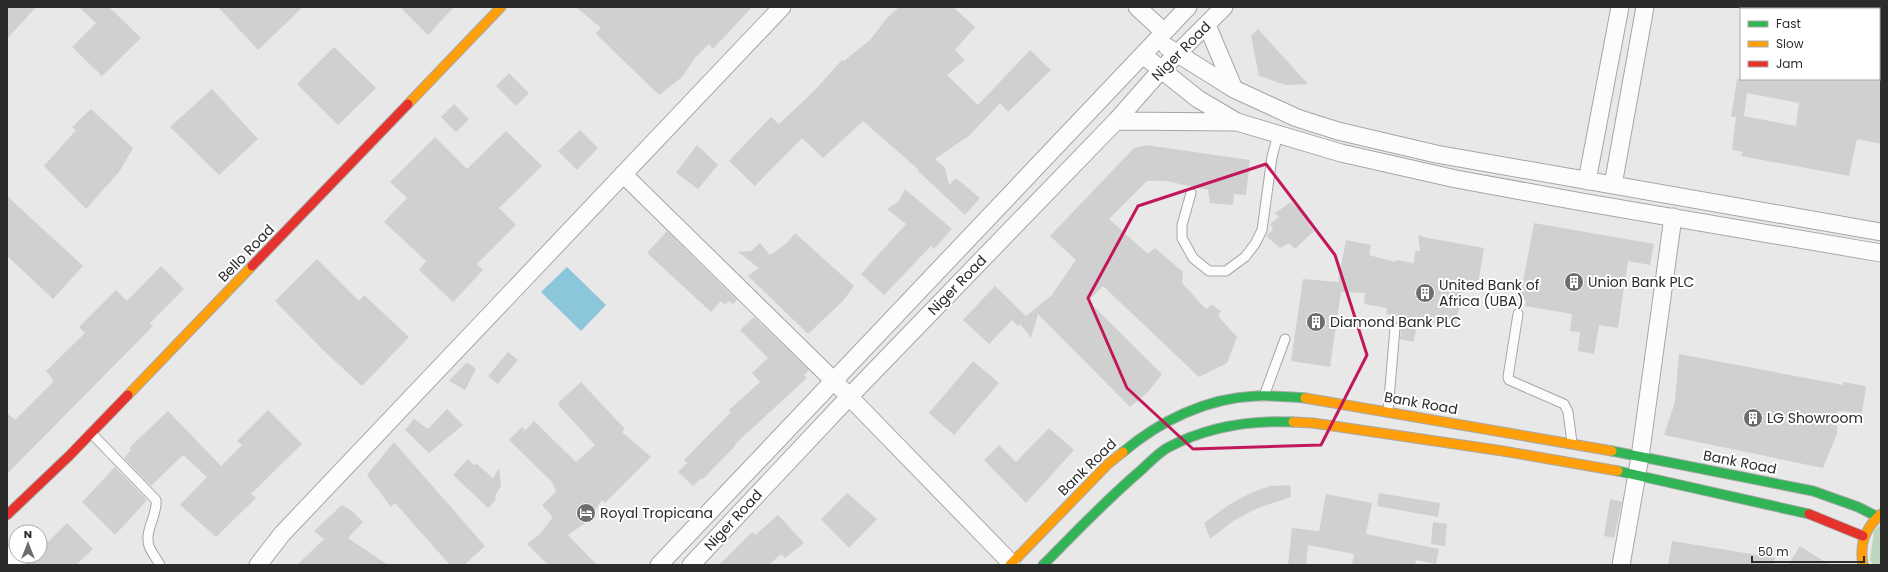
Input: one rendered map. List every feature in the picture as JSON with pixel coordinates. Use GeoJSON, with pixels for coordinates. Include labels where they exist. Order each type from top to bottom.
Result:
{"type":"FeatureCollection","features":[{"type":"Feature","properties":{"kind":"street","name":"Bello Road"},"geometry":{"type":"LineString","coordinates":[[7,515],[91,433],[502,7]]}},
{"type":"Feature","properties":{"kind":"street"},"geometry":{"type":"LineString","coordinates":[[258,565],[282,534],[782,7]]}},
{"type":"Feature","properties":{"kind":"street"},"geometry":{"type":"LineString","coordinates":[[1137,7],[1177,53],[1234,90],[1297,118],[1338,131],[1436,154],[1881,232]]}},
{"type":"Feature","properties":{"kind":"street","name":"Niger Road"},"geometry":{"type":"LineString","coordinates":[[669,562],[833,380],[1188,7]]}},
{"type":"Feature","properties":{"kind":"street","name":"Niger Road"},"geometry":{"type":"LineString","coordinates":[[691,565],[848,397],[1116,121],[1177,53],[1224,7]]}},
{"type":"Feature","properties":{"kind":"street"},"geometry":{"type":"LineString","coordinates":[[1587,181],[1620,7]]}},
{"type":"Feature","properties":{"kind":"street"},"geometry":{"type":"LineString","coordinates":[[1613,185],[1645,7]]}},
{"type":"Feature","properties":{"kind":"street"},"geometry":{"type":"LineString","coordinates":[[1207,25],[1234,90]]}},
{"type":"Feature","properties":{"kind":"street"},"geometry":{"type":"LineString","coordinates":[[1143,55],[1198,99],[1237,122],[1341,153],[1456,179],[1881,253]]}},
{"type":"Feature","properties":{"kind":"street"},"geometry":{"type":"LineString","coordinates":[[1116,121],[1237,122]]}},
{"type":"Feature","properties":{"kind":"street"},"geometry":{"type":"LineString","coordinates":[[623,174],[833,380],[1010,564]]}},
{"type":"Feature","properties":{"kind":"street"},"geometry":{"type":"LineString","coordinates":[[1621,565],[1638,475],[1672,217]]}},
{"type":"Feature","properties":{"kind":"street","name":"Bank Road"},"geometry":{"type":"LineString","coordinates":[[1010,564],[1108,464],[1143,435],[1175,416],[1217,402],[1264,396],[1308,398],[1640,457],[1813,491],[1879,515]]}},
{"type":"Feature","properties":{"kind":"street"},"geometry":{"type":"LineString","coordinates":[[1043,565],[1117,491],[1166,449],[1194,436],[1228,426],[1264,421],[1313,423],[1503,451],[1638,475],[1805,513],[1864,536]]}},
{"type":"Feature","properties":{"kind":"street"},"geometry":{"type":"LineString","coordinates":[[1503,451],[1506,433]]}},
{"type":"Feature","properties":{"kind":"street"},"geometry":{"type":"LineString","coordinates":[[1853,565],[1861,550],[1864,536],[1869,525],[1879,515]]}},
{"type":"Feature","properties":{"kind":"street"},"geometry":{"type":"LineString","coordinates":[[1861,550],[1863,565]]}},
{"type":"Feature","properties":{"kind":"street"},"geometry":{"type":"LineString","coordinates":[[7,554],[18,565]]}},
{"type":"Feature","properties":{"kind":"lane"},"geometry":{"type":"LineString","coordinates":[[1191,192],[1182,225],[1182,238],[1193,258],[1209,271],[1226,271],[1245,257],[1255,244],[1262,230],[1272,157],[1278,134]]}},
{"type":"Feature","properties":{"kind":"lane"},"geometry":{"type":"LineString","coordinates":[[1518,314],[1508,377],[1509,380],[1564,404],[1568,412],[1572,445]]}},
{"type":"Feature","properties":{"kind":"lane"},"geometry":{"type":"LineString","coordinates":[[1388,411],[1395,328]]}},
{"type":"Feature","properties":{"kind":"lane"},"geometry":{"type":"LineString","coordinates":[[1264,396],[1285,339]]}},
{"type":"Feature","properties":{"kind":"lane"},"geometry":{"type":"LineString","coordinates":[[91,433],[156,500],[157,506],[148,537],[149,547],[160,565]]}},
{"type":"Feature","properties":{"kind":"highlighted area"},"geometry":{"type":"Polygon","coordinates":[[[1266,164],[1335,255],[1367,355],[1321,445],[1193,449],[1127,388],[1088,298],[1138,206],[1266,164]]]}},
{"type":"Feature","properties":{"kind":"green space"},"geometry":{"type":"Polygon","coordinates":[[[1881,524],[1881,565],[1873,565],[1870,559],[1874,531],[1881,524]]]}},
{"type":"Feature","properties":{"kind":"water"},"geometry":{"type":"Polygon","coordinates":[[[567,267],[606,305],[581,331],[541,292],[567,267]]]}},
{"type":"Feature","properties":{"kind":"building"},"geometry":{"type":"Polygon","coordinates":[[[7,7],[36,7],[7,39],[7,7]]]}},
{"type":"Feature","properties":{"kind":"building"},"geometry":{"type":"Polygon","coordinates":[[[79,7],[109,7],[141,38],[102,76],[72,47],[96,23],[79,7]]]}},
{"type":"Feature","properties":{"kind":"building"},"geometry":{"type":"Polygon","coordinates":[[[218,7],[303,7],[258,50],[218,7]]]}},
{"type":"Feature","properties":{"kind":"building"},"geometry":{"type":"Polygon","coordinates":[[[400,7],[454,7],[428,35],[400,7]]]}},
{"type":"Feature","properties":{"kind":"building"},"geometry":{"type":"Polygon","coordinates":[[[576,7],[752,7],[713,49],[709,44],[695,58],[682,77],[661,94],[658,94],[597,35],[596,33],[601,28],[576,7]]]}},
{"type":"Feature","properties":{"kind":"building"},"geometry":{"type":"Polygon","coordinates":[[[899,7],[953,7],[975,27],[955,50],[965,60],[947,75],[978,105],[1030,50],[1051,70],[1008,112],[1000,103],[970,135],[935,159],[945,168],[949,185],[956,178],[980,198],[965,215],[917,170],[919,170],[863,121],[823,158],[802,138],[755,186],[729,161],[771,117],[779,124],[814,91],[842,60],[844,61],[870,40],[887,18],[899,7]]]}},
{"type":"Feature","properties":{"kind":"building"},"geometry":{"type":"Polygon","coordinates":[[[1258,29],[1308,84],[1286,85],[1259,76],[1251,36],[1258,29]]]}},
{"type":"Feature","properties":{"kind":"building"},"geometry":{"type":"Polygon","coordinates":[[[334,47],[376,88],[338,125],[297,84],[334,47]]]}},
{"type":"Feature","properties":{"kind":"building"},"geometry":{"type":"Polygon","coordinates":[[[509,73],[529,93],[516,106],[496,86],[509,73]]]}},
{"type":"Feature","properties":{"kind":"building"},"geometry":{"type":"Polygon","coordinates":[[[1737,79],[1881,79],[1881,144],[1857,139],[1849,176],[1741,156],[1743,152],[1732,150],[1736,117],[1731,117],[1737,79]],[[1747,93],[1744,116],[1796,126],[1799,103],[1747,93]]]}},
{"type":"Feature","properties":{"kind":"building"},"geometry":{"type":"Polygon","coordinates":[[[212,89],[258,139],[219,175],[170,127],[212,89]]]}},
{"type":"Feature","properties":{"kind":"building"},"geometry":{"type":"Polygon","coordinates":[[[454,104],[469,119],[456,132],[441,117],[454,104]]]}},
{"type":"Feature","properties":{"kind":"building"},"geometry":{"type":"Polygon","coordinates":[[[91,109],[133,148],[119,172],[86,209],[44,166],[76,130],[72,127],[91,109]]]}},
{"type":"Feature","properties":{"kind":"building"},"geometry":{"type":"Polygon","coordinates":[[[580,130],[598,148],[577,170],[558,151],[580,130]]]}},
{"type":"Feature","properties":{"kind":"building"},"geometry":{"type":"Polygon","coordinates":[[[506,131],[542,166],[499,208],[516,225],[477,264],[483,270],[453,302],[419,270],[426,261],[384,222],[407,198],[390,182],[435,137],[467,169],[506,131]]]}},
{"type":"Feature","properties":{"kind":"building"},"geometry":{"type":"Polygon","coordinates":[[[697,145],[718,165],[698,189],[676,173],[697,145]]]}},
{"type":"Feature","properties":{"kind":"building"},"geometry":{"type":"Polygon","coordinates":[[[1146,145],[1250,160],[1246,195],[1234,194],[1233,205],[1210,203],[1208,190],[1166,181],[1147,181],[1109,219],[1148,254],[1155,248],[1183,272],[1182,283],[1206,309],[1212,305],[1221,311],[1218,316],[1237,337],[1227,363],[1199,377],[1103,286],[1088,301],[1162,374],[1148,392],[1130,407],[1038,314],[1031,338],[1020,324],[1018,326],[1012,320],[989,344],[963,320],[995,286],[1026,316],[1051,296],[1076,260],[1050,236],[1134,148],[1146,145]]]}},
{"type":"Feature","properties":{"kind":"building"},"geometry":{"type":"Polygon","coordinates":[[[905,189],[952,229],[934,249],[931,246],[884,295],[861,274],[906,224],[887,209],[898,202],[905,189]]]}},
{"type":"Feature","properties":{"kind":"building"},"geometry":{"type":"Polygon","coordinates":[[[7,196],[83,266],[53,299],[7,256],[7,196]]]}},
{"type":"Feature","properties":{"kind":"building"},"geometry":{"type":"Polygon","coordinates":[[[1291,202],[1311,221],[1308,224],[1314,231],[1295,249],[1289,243],[1280,248],[1266,236],[1273,229],[1270,224],[1279,217],[1275,213],[1291,202]]]}},
{"type":"Feature","properties":{"kind":"building","name":"Union Bank PLC"},"geometry":{"type":"Polygon","coordinates":[[[1534,223],[1654,244],[1650,265],[1628,261],[1618,328],[1599,325],[1594,354],[1578,351],[1580,332],[1570,331],[1572,314],[1525,306],[1526,300],[1520,298],[1534,223]]]}},
{"type":"Feature","properties":{"kind":"building"},"geometry":{"type":"Polygon","coordinates":[[[667,231],[737,300],[733,304],[729,301],[725,305],[721,301],[711,312],[647,253],[667,231]]]}},
{"type":"Feature","properties":{"kind":"building"},"geometry":{"type":"Polygon","coordinates":[[[795,233],[854,286],[843,301],[808,334],[748,276],[759,268],[738,252],[751,251],[760,243],[770,255],[787,243],[795,233]]]}},
{"type":"Feature","properties":{"kind":"building"},"geometry":{"type":"Polygon","coordinates":[[[1418,235],[1484,248],[1477,290],[1462,287],[1456,326],[1417,320],[1414,342],[1400,339],[1403,317],[1386,314],[1387,308],[1364,304],[1365,293],[1341,292],[1330,367],[1291,361],[1303,279],[1338,282],[1346,240],[1371,245],[1369,255],[1395,262],[1396,260],[1414,263],[1415,251],[1420,251],[1418,235]]]}},
{"type":"Feature","properties":{"kind":"building"},"geometry":{"type":"Polygon","coordinates":[[[317,259],[359,301],[364,295],[409,337],[362,386],[323,350],[275,301],[317,259]]]}},
{"type":"Feature","properties":{"kind":"building"},"geometry":{"type":"Polygon","coordinates":[[[161,266],[184,289],[150,323],[153,326],[7,474],[7,413],[15,420],[54,381],[46,371],[85,333],[79,327],[116,290],[127,301],[161,266]]]}},
{"type":"Feature","properties":{"kind":"building"},"geometry":{"type":"Polygon","coordinates":[[[754,317],[809,370],[804,375],[807,378],[735,444],[736,445],[703,479],[701,478],[693,486],[678,472],[687,463],[684,460],[731,412],[729,410],[760,382],[752,373],[768,358],[740,330],[754,317]]]}},
{"type":"Feature","properties":{"kind":"building"},"geometry":{"type":"Polygon","coordinates":[[[508,352],[518,360],[498,384],[488,376],[508,352]]]}},
{"type":"Feature","properties":{"kind":"building","name":"LG Showroom"},"geometry":{"type":"Polygon","coordinates":[[[1679,354],[1843,385],[1843,382],[1866,386],[1862,413],[1837,411],[1837,434],[1823,468],[1664,435],[1675,402],[1679,354]]]}},
{"type":"Feature","properties":{"kind":"building"},"geometry":{"type":"Polygon","coordinates":[[[973,361],[999,383],[954,435],[929,413],[973,361]]]}},
{"type":"Feature","properties":{"kind":"building"},"geometry":{"type":"Polygon","coordinates":[[[467,362],[476,369],[465,390],[449,381],[467,362]]]}},
{"type":"Feature","properties":{"kind":"building"},"geometry":{"type":"Polygon","coordinates":[[[581,382],[625,429],[622,432],[651,457],[605,503],[602,500],[588,521],[568,535],[597,565],[548,565],[527,544],[540,534],[553,517],[542,505],[556,492],[552,482],[509,440],[522,427],[525,431],[534,421],[576,462],[595,445],[559,406],[560,405],[558,403],[581,382]]]}},
{"type":"Feature","properties":{"kind":"building"},"geometry":{"type":"Polygon","coordinates":[[[447,409],[463,425],[429,453],[405,430],[414,419],[428,429],[447,409]]]}},
{"type":"Feature","properties":{"kind":"building"},"geometry":{"type":"Polygon","coordinates":[[[268,410],[302,444],[251,494],[256,498],[216,537],[180,505],[207,477],[183,455],[151,486],[124,458],[131,450],[129,448],[168,411],[221,466],[242,445],[237,441],[268,410]]]}},
{"type":"Feature","properties":{"kind":"building"},"geometry":{"type":"Polygon","coordinates":[[[1049,428],[1074,450],[1026,503],[984,460],[999,445],[1016,462],[1049,428]]]}},
{"type":"Feature","properties":{"kind":"building"},"geometry":{"type":"Polygon","coordinates":[[[394,442],[485,546],[464,565],[450,565],[395,503],[391,507],[367,475],[394,442]]]}},
{"type":"Feature","properties":{"kind":"building"},"geometry":{"type":"Polygon","coordinates":[[[468,459],[474,465],[477,464],[493,478],[499,468],[501,486],[496,494],[495,501],[488,508],[453,475],[468,459]]]}},
{"type":"Feature","properties":{"kind":"building"},"geometry":{"type":"Polygon","coordinates":[[[115,467],[147,500],[115,535],[82,502],[115,467]]]}},
{"type":"Feature","properties":{"kind":"building"},"geometry":{"type":"Polygon","coordinates":[[[1290,485],[1291,497],[1258,508],[1233,521],[1210,539],[1204,523],[1230,504],[1253,492],[1270,486],[1290,485]]]}},
{"type":"Feature","properties":{"kind":"building"},"geometry":{"type":"Polygon","coordinates":[[[847,493],[877,519],[849,548],[821,519],[847,493]]]}},
{"type":"Feature","properties":{"kind":"building"},"geometry":{"type":"Polygon","coordinates":[[[1379,493],[1440,503],[1438,517],[1377,506],[1379,493]]]}},
{"type":"Feature","properties":{"kind":"building"},"geometry":{"type":"Polygon","coordinates":[[[1326,494],[1372,503],[1366,534],[1439,549],[1436,564],[1416,560],[1415,565],[1352,565],[1354,554],[1308,545],[1306,565],[1288,565],[1292,528],[1319,531],[1326,494]]]}},
{"type":"Feature","properties":{"kind":"building"},"geometry":{"type":"Polygon","coordinates":[[[1610,499],[1622,502],[1614,538],[1604,536],[1610,499]]]}},
{"type":"Feature","properties":{"kind":"building"},"geometry":{"type":"Polygon","coordinates":[[[342,505],[352,511],[363,522],[348,538],[388,565],[297,565],[324,539],[314,531],[342,505]]]}},
{"type":"Feature","properties":{"kind":"building"},"geometry":{"type":"Polygon","coordinates":[[[778,515],[804,543],[785,558],[781,554],[769,565],[719,565],[752,532],[755,535],[778,515]]]}},
{"type":"Feature","properties":{"kind":"building"},"geometry":{"type":"Polygon","coordinates":[[[1433,522],[1447,524],[1445,546],[1431,544],[1433,522]]]}},
{"type":"Feature","properties":{"kind":"building"},"geometry":{"type":"Polygon","coordinates":[[[67,523],[93,549],[76,565],[28,565],[48,564],[48,542],[67,523]]]}},
{"type":"Feature","properties":{"kind":"building"},"geometry":{"type":"Polygon","coordinates":[[[1672,541],[1775,558],[1774,565],[1668,565],[1672,541]]]}},
{"type":"Feature","properties":{"kind":"building"},"geometry":{"type":"Polygon","coordinates":[[[1800,546],[1830,565],[1788,565],[1800,546]]]}},
{"type":"Feature","properties":{"kind":"traffic: fast"},"geometry":{"type":"LineString","coordinates":[[1123,452],[1152,430],[1202,406],[1219,401],[1256,396],[1305,398]]}},
{"type":"Feature","properties":{"kind":"traffic: fast"},"geometry":{"type":"LineString","coordinates":[[1043,565],[1114,494],[1167,448],[1197,435],[1228,426],[1261,422],[1293,422]]}},
{"type":"Feature","properties":{"kind":"traffic: fast"},"geometry":{"type":"LineString","coordinates":[[1612,451],[1813,491],[1858,507],[1878,517]]}},
{"type":"Feature","properties":{"kind":"traffic: fast"},"geometry":{"type":"LineString","coordinates":[[1618,471],[1809,514]]}},
{"type":"Feature","properties":{"kind":"traffic: slow"},"geometry":{"type":"LineString","coordinates":[[408,104],[501,7]]}},
{"type":"Feature","properties":{"kind":"traffic: slow"},"geometry":{"type":"LineString","coordinates":[[128,395],[252,266]]}},
{"type":"Feature","properties":{"kind":"traffic: slow"},"geometry":{"type":"LineString","coordinates":[[1305,398],[1612,451]]}},
{"type":"Feature","properties":{"kind":"traffic: slow"},"geometry":{"type":"LineString","coordinates":[[1293,422],[1313,423],[1503,451],[1618,471]]}},
{"type":"Feature","properties":{"kind":"traffic: slow"},"geometry":{"type":"LineString","coordinates":[[1010,565],[1108,464],[1123,452]]}},
{"type":"Feature","properties":{"kind":"traffic: slow"},"geometry":{"type":"LineString","coordinates":[[1863,565],[1862,550],[1864,537],[1875,519],[1881,514]]}},
{"type":"Feature","properties":{"kind":"traffic: jam"},"geometry":{"type":"LineString","coordinates":[[252,266],[408,104]]}},
{"type":"Feature","properties":{"kind":"traffic: jam"},"geometry":{"type":"LineString","coordinates":[[7,515],[69,456],[128,395]]}},
{"type":"Feature","properties":{"kind":"traffic: jam"},"geometry":{"type":"LineString","coordinates":[[1809,514],[1863,536]]}},
{"type":"Feature","properties":{"kind":"place","name":"Union Bank PLC"},"geometry":{"type":"Point","coordinates":[1574,282]}},
{"type":"Feature","properties":{"kind":"place","name":"United Bank of Africa (UBA)"},"geometry":{"type":"Point","coordinates":[1425,293]}},
{"type":"Feature","properties":{"kind":"place","name":"Diamond Bank PLC"},"geometry":{"type":"Point","coordinates":[1316,322]}},
{"type":"Feature","properties":{"kind":"place","name":"LG Showroom"},"geometry":{"type":"Point","coordinates":[1753,418]}},
{"type":"Feature","properties":{"kind":"place","name":"Royal Tropicana"},"geometry":{"type":"Point","coordinates":[586,513]}}]}
